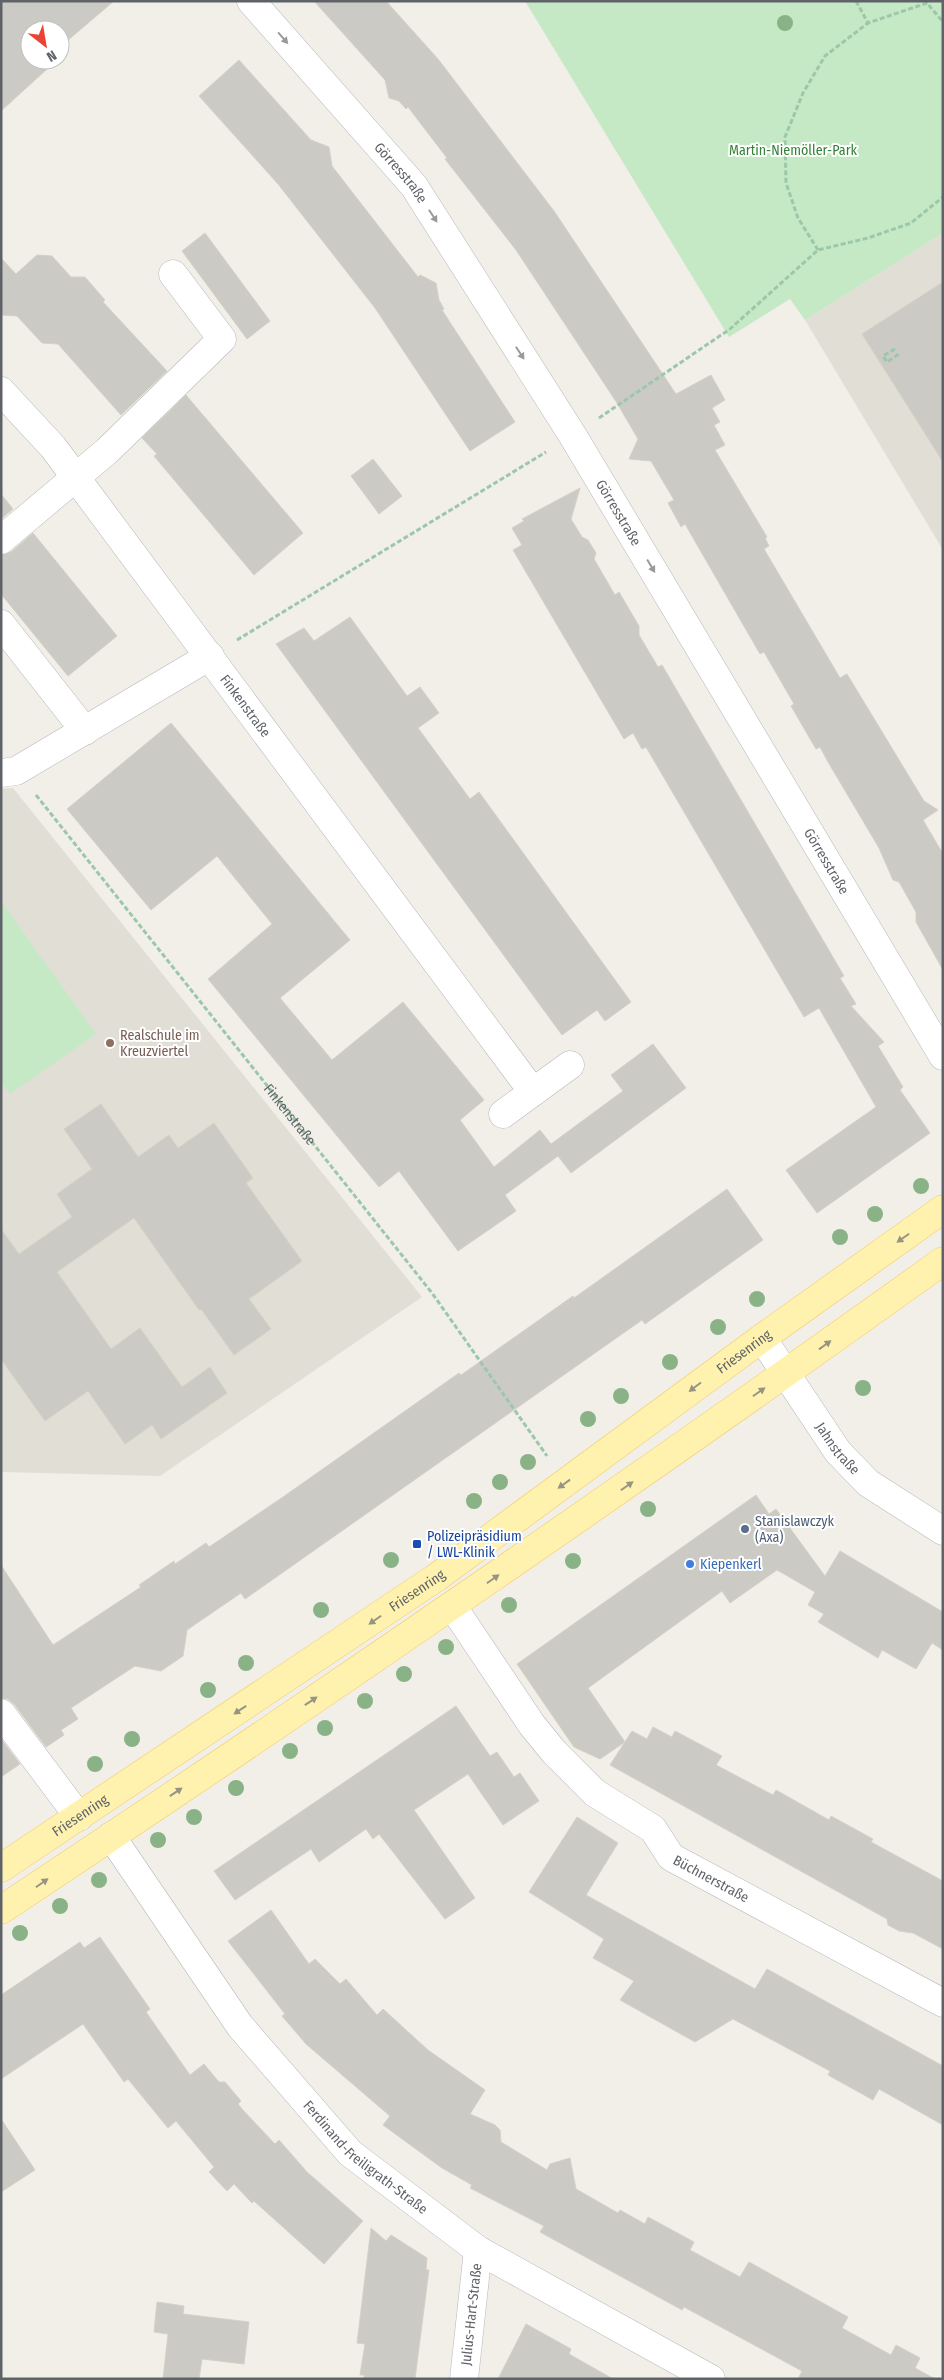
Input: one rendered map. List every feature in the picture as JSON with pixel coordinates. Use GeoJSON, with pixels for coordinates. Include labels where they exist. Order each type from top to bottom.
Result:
{"type":"FeatureCollection","features":[{"type":"Feature","properties":{"kind":"main road","name":"Friesenring"},"geometry":{"type":"LineString","coordinates":[[1,1868],[437,1577],[762,1338],[943,1210]]}},
{"type":"Feature","properties":{"kind":"main road"},"geometry":{"type":"LineString","coordinates":[[1,1910],[453,1606],[786,1374],[943,1261]]}},
{"type":"Feature","properties":{"kind":"street","name":"Görresstraße"},"geometry":{"type":"LineString","coordinates":[[251,1],[414,186],[573,436],[943,1056]]}},
{"type":"Feature","properties":{"kind":"street"},"geometry":{"type":"LineString","coordinates":[[1,540],[108,451],[222,339],[173,274]]}},
{"type":"Feature","properties":{"kind":"street","name":"Finkenstraße"},"geometry":{"type":"LineString","coordinates":[[1,391],[54,447],[533,1092]]}},
{"type":"Feature","properties":{"kind":"street"},"geometry":{"type":"LineString","coordinates":[[1,624],[85,731]]}},
{"type":"Feature","properties":{"kind":"street"},"geometry":{"type":"LineString","coordinates":[[9,772],[85,731],[210,656]]}},
{"type":"Feature","properties":{"kind":"street"},"geometry":{"type":"LineString","coordinates":[[503,1114],[570,1065]]}},
{"type":"Feature","properties":{"kind":"street","name":"Jahnstraße"},"geometry":{"type":"LineString","coordinates":[[762,1338],[838,1452],[868,1483],[943,1530]]}},
{"type":"Feature","properties":{"kind":"street","name":"Büchnerstraße"},"geometry":{"type":"LineString","coordinates":[[453,1606],[532,1725],[554,1752],[595,1793],[653,1829],[671,1857],[943,2003]]}},
{"type":"Feature","properties":{"kind":"street"},"geometry":{"type":"LineString","coordinates":[[1,1713],[79,1816]]}},
{"type":"Feature","properties":{"kind":"street","name":"Ferdinand-Freiligrath-Straße"},"geometry":{"type":"LineString","coordinates":[[111,1836],[240,2026],[350,2153],[478,2250],[711,2379]]}},
{"type":"Feature","properties":{"kind":"street","name":"Julius-Hart-Straße"},"geometry":{"type":"LineString","coordinates":[[464,2379],[478,2250]]}},
{"type":"Feature","properties":{"kind":"path"},"geometry":{"type":"LineString","coordinates":[[856,1],[868,24]]}},
{"type":"Feature","properties":{"kind":"path"},"geometry":{"type":"LineString","coordinates":[[818,250],[798,218],[786,183],[785,137],[803,93],[825,56],[868,24],[929,2],[943,22]]}},
{"type":"Feature","properties":{"kind":"path"},"geometry":{"type":"LineString","coordinates":[[210,656],[573,436],[730,329],[818,250],[868,238],[911,223],[943,197]]}},
{"type":"Feature","properties":{"kind":"path"},"geometry":{"type":"LineString","coordinates":[[895,349],[883,356],[887,362],[899,354]]}},
{"type":"Feature","properties":{"kind":"path","name":"Finkenstraße"},"geometry":{"type":"LineString","coordinates":[[9,772],[432,1293],[552,1464]]}},
{"type":"Feature","properties":{"kind":"shaded area"},"geometry":{"type":"Polygon","coordinates":[[[943,233],[943,550],[805,320],[943,233]]]}},
{"type":"Feature","properties":{"kind":"shaded area","name":"Realschule im Kreuzviertel"},"geometry":{"type":"Polygon","coordinates":[[[13,788],[422,1297],[160,1476],[1,1472],[1,789],[13,788]]]}},
{"type":"Feature","properties":{"kind":"green space","name":"Martin-Niemöller-Park"},"geometry":{"type":"Polygon","coordinates":[[[525,1],[943,1],[943,233],[805,320],[790,299],[729,337],[525,1]]]}},
{"type":"Feature","properties":{"kind":"green space"},"geometry":{"type":"Polygon","coordinates":[[[1,901],[96,1034],[10,1094],[1,1082],[1,901]]]}},
{"type":"Feature","properties":{"kind":"building"},"geometry":{"type":"Polygon","coordinates":[[[1,1],[114,1],[70,38],[70,20],[20,20],[20,70],[46,70],[1,111],[1,1]]]}},
{"type":"Feature","properties":{"kind":"building"},"geometry":{"type":"Polygon","coordinates":[[[314,1],[386,1],[438,59],[554,211],[676,394],[711,375],[725,400],[712,408],[720,422],[714,425],[725,445],[715,450],[767,537],[765,538],[769,546],[764,549],[840,678],[847,674],[924,801],[938,810],[923,820],[943,854],[943,970],[916,922],[916,912],[899,882],[893,880],[879,848],[820,747],[816,749],[791,706],[794,704],[764,652],[760,654],[685,524],[681,527],[668,503],[674,500],[651,461],[629,459],[638,439],[617,403],[516,250],[445,159],[447,158],[408,107],[406,109],[399,101],[389,98],[385,80],[314,1]]]}},
{"type":"Feature","properties":{"kind":"building"},"geometry":{"type":"Polygon","coordinates":[[[239,60],[311,140],[329,147],[332,166],[418,277],[420,275],[436,283],[439,300],[444,309],[442,310],[515,422],[470,451],[375,308],[278,184],[199,96],[239,60]]]}},
{"type":"Feature","properties":{"kind":"building"},"geometry":{"type":"Polygon","coordinates":[[[205,233],[270,321],[247,339],[182,251],[205,233]]]}},
{"type":"Feature","properties":{"kind":"building"},"geometry":{"type":"Polygon","coordinates":[[[37,255],[52,256],[71,277],[85,277],[105,300],[103,302],[167,371],[121,415],[58,344],[42,343],[17,316],[1,315],[1,258],[16,274],[37,255]]]}},
{"type":"Feature","properties":{"kind":"building"},"geometry":{"type":"Polygon","coordinates":[[[943,282],[943,462],[862,334],[943,282]]]}},
{"type":"Feature","properties":{"kind":"building"},"geometry":{"type":"Polygon","coordinates":[[[186,395],[303,533],[254,575],[154,456],[157,454],[142,438],[186,395]]]}},
{"type":"Feature","properties":{"kind":"building"},"geometry":{"type":"Polygon","coordinates":[[[373,459],[402,496],[379,514],[351,476],[373,459]]]}},
{"type":"Feature","properties":{"kind":"building"},"geometry":{"type":"Polygon","coordinates":[[[580,488],[571,519],[582,537],[588,540],[596,553],[594,559],[615,595],[619,592],[639,626],[639,635],[658,667],[662,665],[844,976],[840,978],[856,1004],[851,1006],[884,1042],[878,1046],[903,1087],[900,1090],[930,1133],[817,1213],[786,1170],[876,1107],[819,1008],[804,1017],[646,747],[642,749],[633,733],[624,739],[513,550],[522,545],[512,528],[524,521],[522,519],[580,488]]]}},
{"type":"Feature","properties":{"kind":"building"},"geometry":{"type":"Polygon","coordinates":[[[1,494],[13,509],[1,519],[1,494]]]}},
{"type":"Feature","properties":{"kind":"building"},"geometry":{"type":"Polygon","coordinates":[[[33,533],[117,636],[68,676],[1,594],[1,555],[11,552],[33,533]]]}},
{"type":"Feature","properties":{"kind":"building"},"geometry":{"type":"Polygon","coordinates":[[[350,617],[407,696],[420,687],[439,713],[418,728],[470,799],[479,792],[631,1002],[605,1021],[597,1010],[562,1035],[276,644],[304,628],[314,641],[350,617]]]}},
{"type":"Feature","properties":{"kind":"building"},"geometry":{"type":"Polygon","coordinates":[[[171,723],[350,940],[280,998],[332,1060],[403,1002],[484,1100],[460,1120],[494,1167],[540,1130],[551,1144],[623,1091],[611,1075],[653,1044],[686,1088],[571,1173],[558,1156],[505,1195],[516,1211],[458,1251],[399,1171],[379,1187],[208,979],[272,924],[217,856],[151,910],[67,809],[171,723]]]}},
{"type":"Feature","properties":{"kind":"building"},"geometry":{"type":"Polygon","coordinates":[[[101,1104],[138,1157],[169,1135],[178,1148],[214,1123],[253,1178],[246,1183],[302,1261],[249,1299],[271,1329],[234,1355],[201,1309],[199,1310],[134,1218],[57,1272],[111,1349],[140,1328],[182,1387],[210,1367],[227,1393],[161,1439],[152,1425],[125,1444],[88,1391],[45,1421],[1,1359],[1,1229],[19,1254],[72,1217],[57,1194],[92,1169],[64,1129],[101,1104]]]}},
{"type":"Feature","properties":{"kind":"building"},"geometry":{"type":"Polygon","coordinates":[[[727,1189],[763,1240],[645,1324],[642,1320],[245,1599],[241,1593],[187,1630],[183,1656],[161,1671],[135,1666],[71,1708],[78,1719],[61,1730],[64,1735],[46,1747],[14,1704],[8,1699],[1,1698],[1,1565],[53,1645],[141,1587],[139,1585],[174,1561],[175,1564],[206,1543],[209,1547],[283,1497],[459,1373],[461,1375],[573,1296],[574,1298],[727,1189]]]}},
{"type":"Feature","properties":{"kind":"building"},"geometry":{"type":"Polygon","coordinates":[[[756,1495],[769,1514],[776,1509],[825,1576],[840,1551],[943,1612],[943,1650],[932,1643],[916,1669],[882,1650],[878,1658],[818,1622],[824,1614],[808,1605],[815,1592],[777,1570],[730,1603],[722,1591],[588,1688],[625,1742],[600,1759],[574,1747],[517,1664],[756,1495]]]}},
{"type":"Feature","properties":{"kind":"building"},"geometry":{"type":"Polygon","coordinates":[[[456,1706],[490,1756],[497,1752],[514,1777],[520,1773],[539,1801],[503,1825],[468,1774],[414,1810],[475,1898],[445,1919],[379,1834],[373,1839],[366,1829],[319,1862],[311,1849],[235,1900],[214,1871],[456,1706]]]}},
{"type":"Feature","properties":{"kind":"building"},"geometry":{"type":"Polygon","coordinates":[[[653,1727],[672,1737],[675,1731],[722,1756],[716,1765],[773,1795],[776,1790],[829,1820],[831,1816],[873,1839],[871,1842],[943,1881],[943,1949],[913,1933],[899,1931],[888,1925],[887,1919],[610,1765],[632,1731],[647,1739],[653,1727]]]}},
{"type":"Feature","properties":{"kind":"building"},"geometry":{"type":"Polygon","coordinates":[[[1,1739],[20,1764],[1,1777],[1,1739]]]}},
{"type":"Feature","properties":{"kind":"building"},"geometry":{"type":"Polygon","coordinates":[[[577,1817],[618,1843],[586,1895],[755,1989],[767,1969],[943,2066],[943,2125],[879,2089],[873,2100],[828,2075],[830,2071],[733,2019],[695,2042],[620,2000],[634,1981],[593,1958],[604,1939],[529,1892],[577,1817]]]}},
{"type":"Feature","properties":{"kind":"building"},"geometry":{"type":"Polygon","coordinates":[[[271,1910],[309,1964],[315,1959],[340,1984],[346,1979],[377,2015],[383,2009],[428,2050],[485,2090],[470,2114],[495,2125],[500,2130],[501,2142],[547,2170],[550,2164],[570,2158],[576,2189],[618,2213],[620,2210],[645,2224],[648,2217],[694,2242],[690,2250],[740,2277],[749,2262],[848,2317],[842,2328],[891,2355],[896,2345],[920,2358],[915,2368],[935,2379],[798,2379],[802,2371],[684,2307],[682,2310],[540,2232],[544,2226],[470,2188],[472,2185],[442,2168],[383,2125],[390,2116],[306,2044],[282,2016],[285,2014],[228,1941],[271,1910]]]}},
{"type":"Feature","properties":{"kind":"building"},"geometry":{"type":"Polygon","coordinates":[[[100,1937],[150,2009],[146,2012],[190,2075],[204,2064],[219,2082],[225,2082],[241,2101],[238,2104],[242,2109],[275,2144],[279,2140],[307,2172],[363,2221],[324,2264],[254,2201],[252,2203],[234,2184],[227,2191],[209,2172],[214,2167],[176,2121],[168,2128],[128,2079],[124,2082],[83,2024],[1,2079],[1,1995],[80,1942],[84,1948],[100,1937]]]}},
{"type":"Feature","properties":{"kind":"building"},"geometry":{"type":"Polygon","coordinates":[[[1,2119],[35,2170],[1,2192],[1,2119]]]}},
{"type":"Feature","properties":{"kind":"building"},"geometry":{"type":"Polygon","coordinates":[[[371,2228],[386,2241],[391,2235],[427,2258],[426,2270],[429,2270],[415,2379],[364,2379],[364,2375],[360,2375],[365,2344],[357,2343],[371,2228]]]}},
{"type":"Feature","properties":{"kind":"building"},"geometry":{"type":"Polygon","coordinates":[[[157,2302],[184,2306],[183,2314],[249,2322],[244,2364],[202,2359],[199,2379],[163,2379],[168,2334],[154,2332],[157,2302]]]}},
{"type":"Feature","properties":{"kind":"building"},"geometry":{"type":"Polygon","coordinates":[[[526,2324],[571,2349],[569,2354],[613,2379],[498,2379],[526,2324]]]}},
{"type":"Feature","properties":{"kind":"place","name":"Realschule im Kreuzviertel"},"geometry":{"type":"Point","coordinates":[110,1043]}},
{"type":"Feature","properties":{"kind":"place","name":"Stanislawczyk (Axa)"},"geometry":{"type":"Point","coordinates":[745,1529]}},
{"type":"Feature","properties":{"kind":"place","name":"Polizeipräsidium / LWL-Klinik"},"geometry":{"type":"Point","coordinates":[417,1544]}},
{"type":"Feature","properties":{"kind":"place","name":"Kiepenkerl"},"geometry":{"type":"Point","coordinates":[690,1564]}}]}
